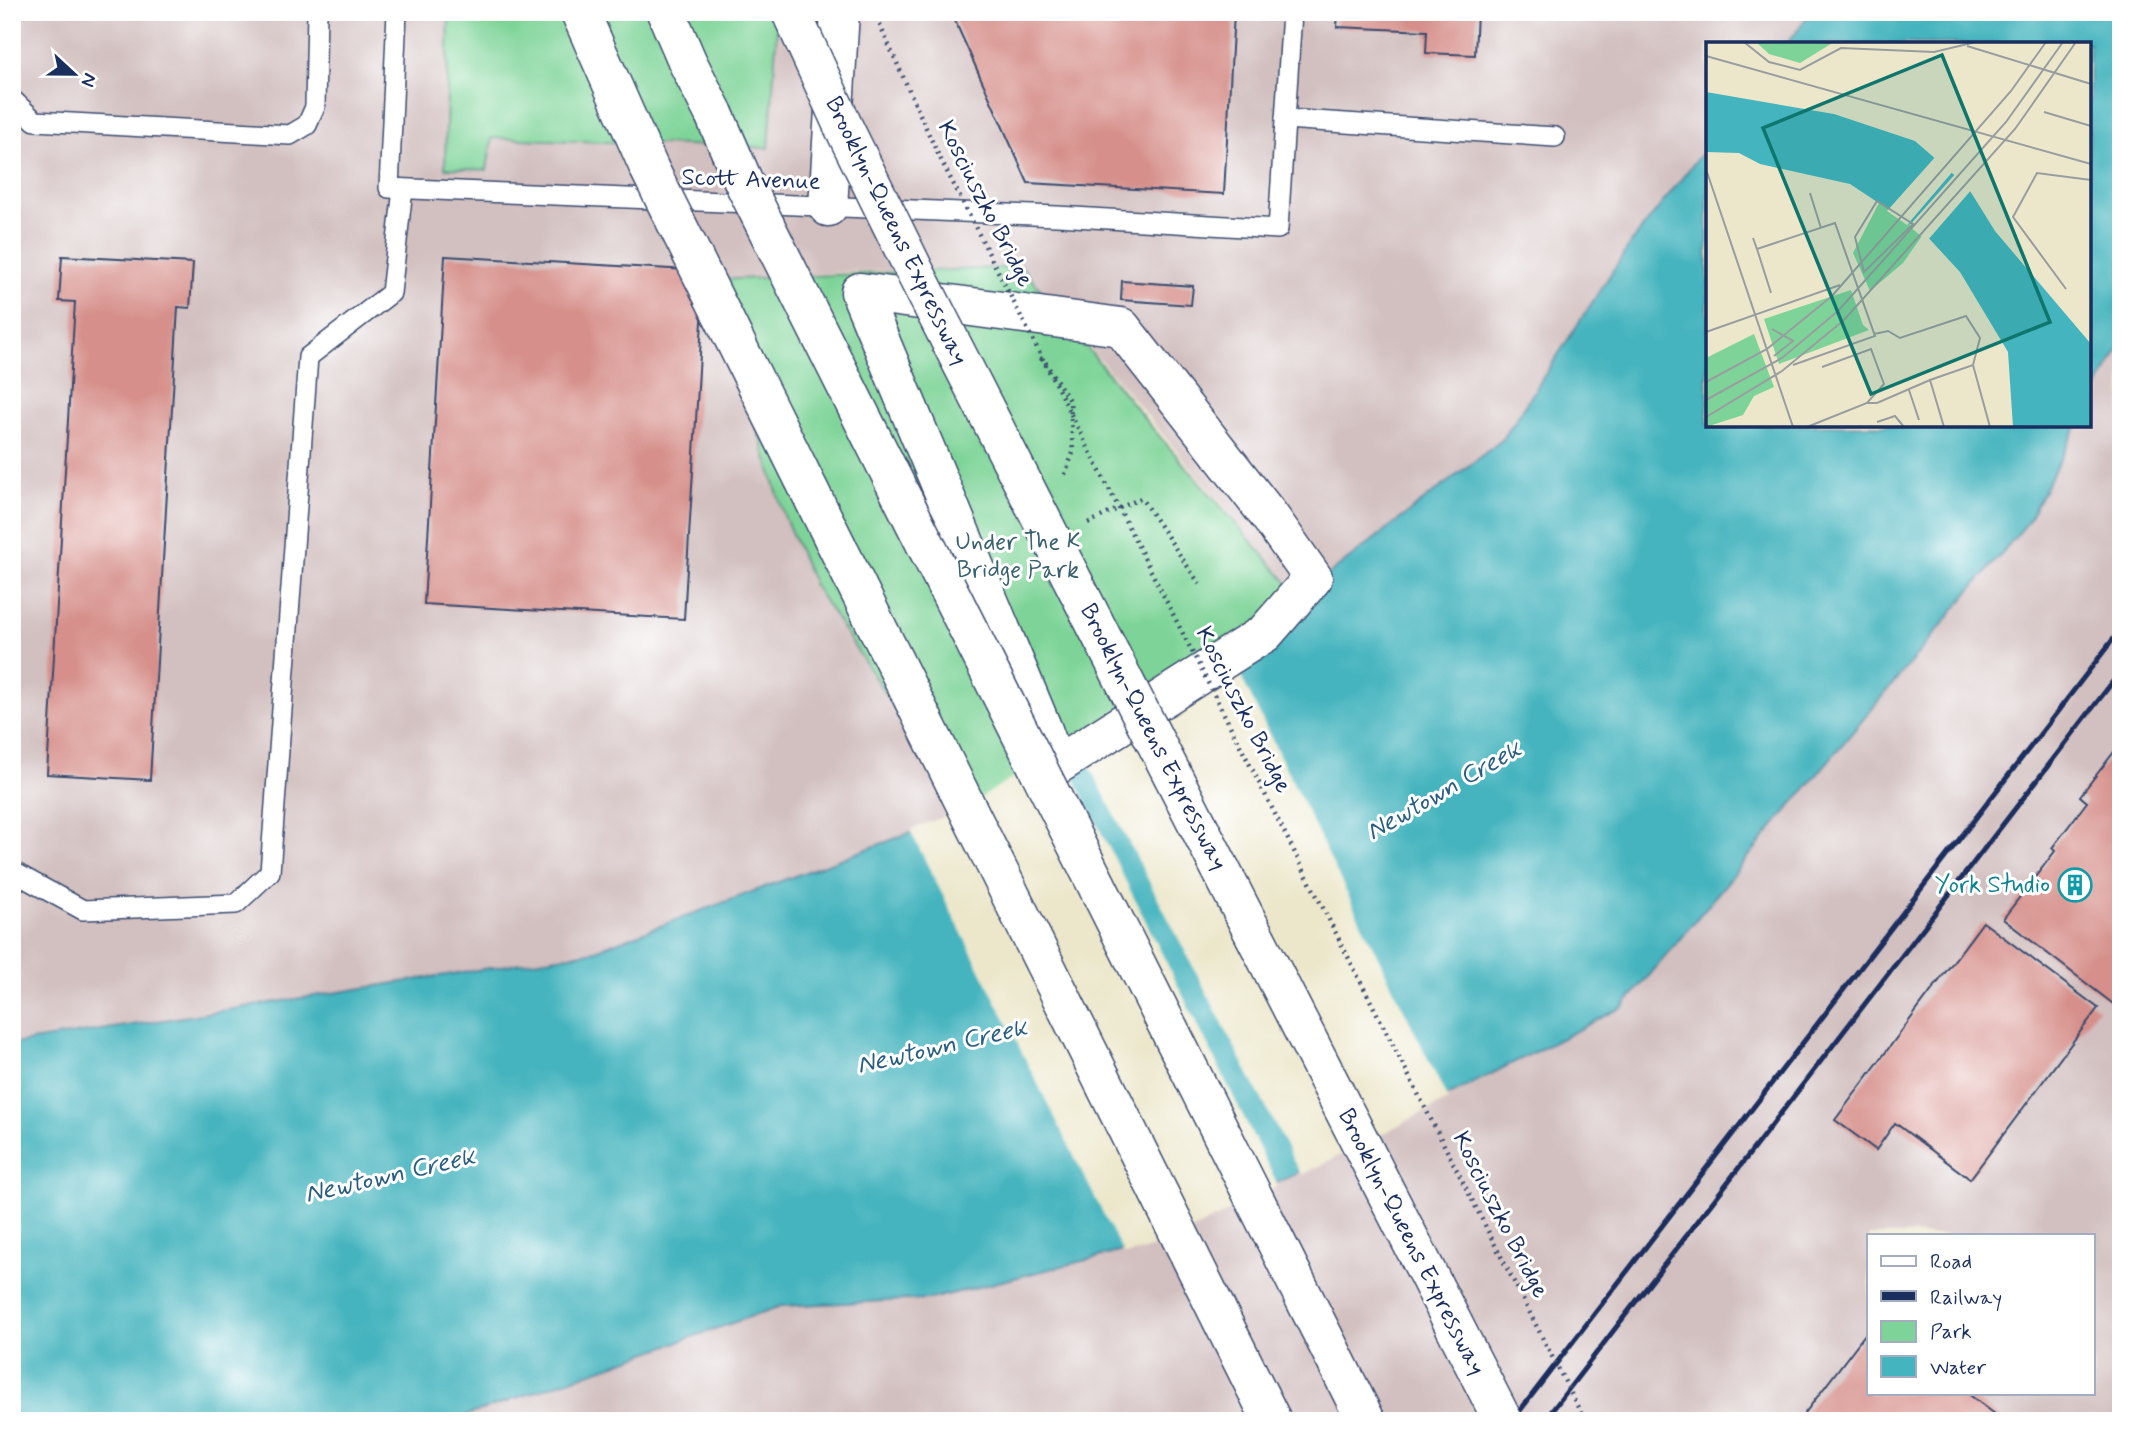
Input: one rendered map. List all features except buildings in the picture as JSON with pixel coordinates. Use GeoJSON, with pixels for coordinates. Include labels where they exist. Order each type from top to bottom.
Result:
{"type":"FeatureCollection","features":[{"type":"Feature","properties":{"kind":"main road"},"geometry":{"type":"LineString","coordinates":[[580,12],[649,168],[1272,1421]]}},
{"type":"Feature","properties":{"kind":"main road"},"geometry":{"type":"LineString","coordinates":[[666,12],[746,186],[1366,1421]]}},
{"type":"Feature","properties":{"kind":"main road","name":"Brooklyn-Queens Expressway"},"geometry":{"type":"LineString","coordinates":[[791,12],[909,261],[1503,1421]]}},
{"type":"Feature","properties":{"kind":"main road"},"geometry":{"type":"LineString","coordinates":[[828,207],[839,12]]}},
{"type":"Feature","properties":{"kind":"main road"},"geometry":{"type":"LineString","coordinates":[[860,292],[1121,327],[1270,517],[1313,578],[1265,633],[1056,766],[860,292]]}},
{"type":"Feature","properties":{"kind":"lane"},"geometry":{"type":"LineString","coordinates":[[12,99],[35,121],[290,135],[307,125],[315,107],[317,12]]}},
{"type":"Feature","properties":{"kind":"lane"},"geometry":{"type":"LineString","coordinates":[[12,871],[83,910],[236,904],[270,872],[308,356],[391,293],[396,188],[397,12]]}},
{"type":"Feature","properties":{"kind":"lane"},"geometry":{"type":"LineString","coordinates":[[1292,12],[1285,119],[1555,137]]}},
{"type":"Feature","properties":{"kind":"lane","name":"Scott Avenue"},"geometry":{"type":"LineString","coordinates":[[396,188],[1057,216],[1278,229],[1285,119]]}},
{"type":"Feature","properties":{"kind":"path","name":"Kosciuszko Bridge"},"geometry":{"type":"LineString","coordinates":[[874,12],[936,150],[1585,1421]]}},
{"type":"Feature","properties":{"kind":"path"},"geometry":{"type":"LineString","coordinates":[[1033,354],[1045,360],[1070,402],[1073,453],[1060,487]]}},
{"type":"Feature","properties":{"kind":"shaded area"},"geometry":{"type":"Polygon","coordinates":[[[12,12],[1811,12],[1788,42],[1706,42],[1706,148],[1631,243],[1503,439],[1300,597],[1022,267],[845,272],[713,280],[852,643],[964,813],[590,952],[12,1044],[12,12]]]}},
{"type":"Feature","properties":{"kind":"shaded area"},"geometry":{"type":"Polygon","coordinates":[[[2121,344],[2121,1421],[443,1421],[781,1306],[930,1299],[1209,1218],[1622,1007],[2027,523],[2077,427],[2091,427],[2091,400],[2121,344]]]}},
{"type":"Feature","properties":{"kind":"green space"},"geometry":{"type":"Polygon","coordinates":[[[449,12],[778,12],[769,148],[492,138],[487,170],[445,168],[449,12]]]}},
{"type":"Feature","properties":{"kind":"green space","name":"Under The K Bridge Park"},"geometry":{"type":"Polygon","coordinates":[[[1022,267],[1148,423],[1300,597],[964,813],[814,585],[785,518],[712,280],[1022,267]]]}},
{"type":"Feature","properties":{"kind":"water"},"geometry":{"type":"Polygon","coordinates":[[[1811,12],[2121,12],[2121,344],[2091,400],[2091,42],[1788,42],[1811,12]]]}},
{"type":"Feature","properties":{"kind":"water","name":"Newtown Creek"},"geometry":{"type":"Polygon","coordinates":[[[1706,148],[1706,427],[2077,427],[2027,523],[1623,1007],[1163,1241],[930,1299],[781,1306],[451,1421],[12,1421],[12,1044],[590,952],[964,813],[1300,597],[1503,439],[1631,243],[1706,148]]]}},
{"type":"Feature","properties":{"kind":"pier"},"geometry":{"type":"Polygon","coordinates":[[[1224,642],[1448,1100],[1301,1175],[1075,738],[1224,642]]]}},
{"type":"Feature","properties":{"kind":"pier"},"geometry":{"type":"Polygon","coordinates":[[[1059,748],[1278,1186],[1164,1245],[1124,1255],[910,830],[962,810],[1059,748]]]}},
{"type":"Feature","properties":{"kind":"railway"},"geometry":{"type":"LineString","coordinates":[[1512,1421],[2121,629]]}},
{"type":"Feature","properties":{"kind":"railway"},"geometry":{"type":"LineString","coordinates":[[1544,1421],[2121,671]]}},
{"type":"Feature","properties":{"kind":"place","name":"York Studio"},"geometry":{"type":"Point","coordinates":[2075,885]}}]}
